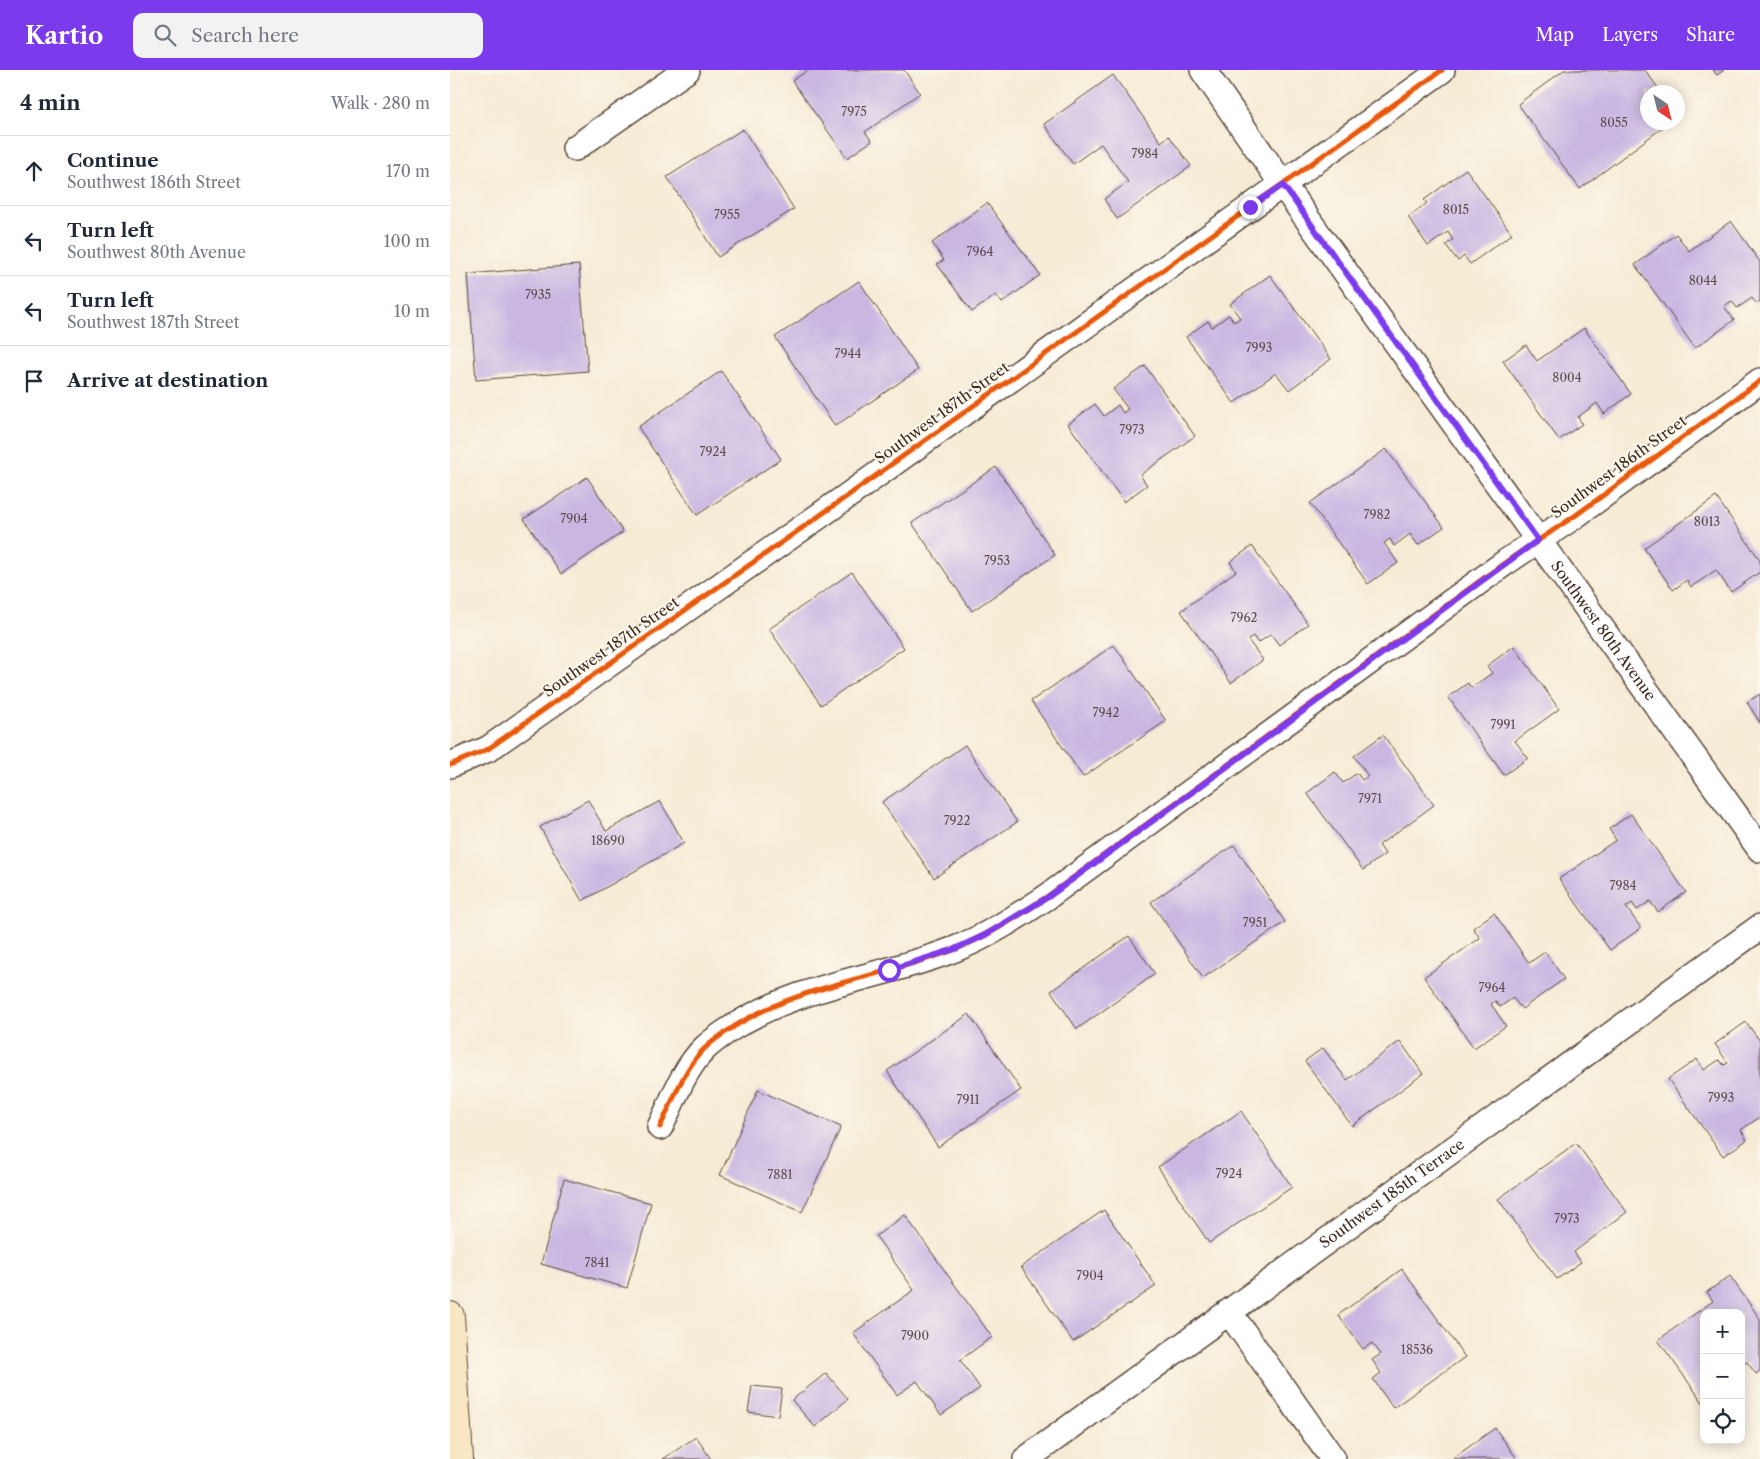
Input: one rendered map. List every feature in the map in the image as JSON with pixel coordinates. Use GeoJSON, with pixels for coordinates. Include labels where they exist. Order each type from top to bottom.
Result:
{"type":"FeatureCollection","features":[{"type":"Feature","properties":{"kind":"main road"},"geometry":{"type":"LineString","coordinates":[[450,1316],[452,1407],[459,1459]]}},
{"type":"Feature","properties":{"kind":"street"},"geometry":{"type":"LineString","coordinates":[[575,148],[687,70]]}},
{"type":"Feature","properties":{"kind":"street","name":"Southwest 80th Avenue"},"geometry":{"type":"LineString","coordinates":[[1203,70],[1283,185],[1760,849]]}},
{"type":"Feature","properties":{"kind":"street","name":"Southwest 187th Street"},"geometry":{"type":"LineString","coordinates":[[450,765],[488,749],[846,497],[1442,70]]}},
{"type":"Feature","properties":{"kind":"street","name":"Southwest 186th Street"},"geometry":{"type":"LineString","coordinates":[[660,1127],[690,1065],[705,1048],[723,1034],[748,1018],[809,992],[955,949],[1013,919],[1048,897],[1538,540],[1576,515],[1760,381]]}},
{"type":"Feature","properties":{"kind":"street","name":"Southwest 185th Terrace"},"geometry":{"type":"LineString","coordinates":[[1026,1459],[1760,928]]}},
{"type":"Feature","properties":{"kind":"street"},"geometry":{"type":"LineString","coordinates":[[1229,1312],[1333,1459]]}},
{"type":"Feature","properties":{"kind":"building"},"geometry":{"type":"Polygon","coordinates":[[[808,70],[827,70],[828,72],[830,70],[904,70],[920,93],[865,132],[872,141],[847,158],[792,81],[808,70]]]}},
{"type":"Feature","properties":{"kind":"building"},"geometry":{"type":"Polygon","coordinates":[[[1564,70],[1645,70],[1656,85],[1640,85],[1640,130],[1659,130],[1580,189],[1518,104],[1564,70]]]}},
{"type":"Feature","properties":{"kind":"building"},"geometry":{"type":"Polygon","coordinates":[[[1713,70],[1724,70],[1717,75],[1713,70]]]}},
{"type":"Feature","properties":{"kind":"building"},"geometry":{"type":"Polygon","coordinates":[[[1113,75],[1161,142],[1169,136],[1191,166],[1117,219],[1104,199],[1128,182],[1101,144],[1073,164],[1044,124],[1113,75]]]}},
{"type":"Feature","properties":{"kind":"building"},"geometry":{"type":"Polygon","coordinates":[[[743,129],[794,209],[718,257],[667,177],[743,129]]]}},
{"type":"Feature","properties":{"kind":"building"},"geometry":{"type":"Polygon","coordinates":[[[1466,169],[1512,234],[1470,264],[1464,256],[1458,261],[1446,245],[1453,240],[1448,232],[1428,246],[1408,217],[1427,203],[1424,200],[1466,169]]]}},
{"type":"Feature","properties":{"kind":"building"},"geometry":{"type":"Polygon","coordinates":[[[987,203],[1040,275],[1002,303],[996,295],[972,312],[937,264],[944,260],[932,243],[987,203]]]}},
{"type":"Feature","properties":{"kind":"building"},"geometry":{"type":"Polygon","coordinates":[[[1731,221],[1760,262],[1760,302],[1757,304],[1752,298],[1737,308],[1732,301],[1724,306],[1734,320],[1695,348],[1635,265],[1676,234],[1689,251],[1731,221]]]}},
{"type":"Feature","properties":{"kind":"building"},"geometry":{"type":"Polygon","coordinates":[[[579,265],[588,371],[476,380],[468,274],[579,265]]]}},
{"type":"Feature","properties":{"kind":"building"},"geometry":{"type":"Polygon","coordinates":[[[1270,275],[1331,359],[1289,390],[1276,373],[1234,403],[1186,337],[1208,321],[1212,327],[1229,315],[1234,322],[1240,318],[1230,304],[1270,275]]]}},
{"type":"Feature","properties":{"kind":"building"},"geometry":{"type":"Polygon","coordinates":[[[859,281],[918,370],[835,426],[775,337],[859,281]]]}},
{"type":"Feature","properties":{"kind":"building"},"geometry":{"type":"Polygon","coordinates":[[[1584,328],[1631,394],[1604,414],[1597,403],[1578,417],[1582,424],[1559,440],[1503,361],[1526,345],[1537,361],[1584,328]]]}},
{"type":"Feature","properties":{"kind":"building"},"geometry":{"type":"Polygon","coordinates":[[[1145,366],[1195,436],[1140,475],[1147,485],[1124,502],[1068,424],[1095,404],[1104,416],[1118,405],[1123,413],[1128,409],[1113,389],[1145,366]]]}},
{"type":"Feature","properties":{"kind":"building"},"geometry":{"type":"Polygon","coordinates":[[[721,371],[781,459],[697,515],[638,427],[721,371]]]}},
{"type":"Feature","properties":{"kind":"building"},"geometry":{"type":"Polygon","coordinates":[[[1386,449],[1444,527],[1418,545],[1410,534],[1394,546],[1390,539],[1384,543],[1398,563],[1368,584],[1310,503],[1386,449]]]}},
{"type":"Feature","properties":{"kind":"building"},"geometry":{"type":"Polygon","coordinates":[[[996,467],[1055,555],[972,611],[912,523],[996,467]]]}},
{"type":"Feature","properties":{"kind":"building"},"geometry":{"type":"Polygon","coordinates":[[[587,477],[623,532],[561,574],[524,519],[587,477]]]}},
{"type":"Feature","properties":{"kind":"building"},"geometry":{"type":"Polygon","coordinates":[[[1716,497],[1760,560],[1760,572],[1731,592],[1716,570],[1691,587],[1687,580],[1673,590],[1644,548],[1716,497]]]}},
{"type":"Feature","properties":{"kind":"building"},"geometry":{"type":"Polygon","coordinates":[[[1252,546],[1308,624],[1279,645],[1271,634],[1258,643],[1253,636],[1248,640],[1263,660],[1231,683],[1181,611],[1236,571],[1230,562],[1252,546]]]}},
{"type":"Feature","properties":{"kind":"building"},"geometry":{"type":"Polygon","coordinates":[[[852,572],[904,648],[821,705],[769,629],[852,572]]]}},
{"type":"Feature","properties":{"kind":"building"},"geometry":{"type":"Polygon","coordinates":[[[1114,645],[1166,721],[1083,777],[1031,701],[1114,645]]]}},
{"type":"Feature","properties":{"kind":"building"},"geometry":{"type":"Polygon","coordinates":[[[1514,646],[1559,709],[1515,741],[1528,758],[1504,775],[1448,697],[1468,683],[1471,688],[1492,673],[1487,666],[1514,646]]]}},
{"type":"Feature","properties":{"kind":"building"},"geometry":{"type":"Polygon","coordinates":[[[1760,694],[1760,723],[1747,702],[1760,694]]]}},
{"type":"Feature","properties":{"kind":"building"},"geometry":{"type":"Polygon","coordinates":[[[1383,735],[1434,805],[1379,845],[1385,854],[1363,870],[1307,793],[1335,772],[1343,783],[1357,773],[1362,780],[1368,776],[1354,756],[1383,735]]]}},
{"type":"Feature","properties":{"kind":"building"},"geometry":{"type":"Polygon","coordinates":[[[965,745],[1017,822],[934,878],[882,802],[965,745]]]}},
{"type":"Feature","properties":{"kind":"building"},"geometry":{"type":"Polygon","coordinates":[[[588,800],[606,831],[660,801],[684,843],[582,901],[540,827],[588,800]]]}},
{"type":"Feature","properties":{"kind":"building"},"geometry":{"type":"Polygon","coordinates":[[[1631,814],[1686,892],[1658,912],[1650,901],[1637,910],[1632,903],[1626,907],[1641,928],[1610,950],[1559,879],[1616,840],[1609,829],[1631,814]]]}},
{"type":"Feature","properties":{"kind":"building"},"geometry":{"type":"Polygon","coordinates":[[[1234,845],[1285,922],[1203,978],[1151,902],[1234,845]]]}},
{"type":"Feature","properties":{"kind":"building"},"geometry":{"type":"Polygon","coordinates":[[[1494,913],[1529,963],[1545,952],[1564,979],[1522,1009],[1513,998],[1500,1007],[1495,1001],[1491,1004],[1506,1026],[1474,1048],[1424,977],[1480,938],[1473,928],[1494,913]]]}},
{"type":"Feature","properties":{"kind":"building"},"geometry":{"type":"Polygon","coordinates":[[[1129,936],[1155,974],[1077,1029],[1051,991],[1129,936]]]}},
{"type":"Feature","properties":{"kind":"building"},"geometry":{"type":"Polygon","coordinates":[[[969,1014],[1021,1090],[938,1147],[887,1071],[969,1014]]]}},
{"type":"Feature","properties":{"kind":"building"},"geometry":{"type":"Polygon","coordinates":[[[1746,1022],[1760,1041],[1760,1117],[1741,1130],[1747,1140],[1723,1156],[1668,1079],[1697,1059],[1704,1070],[1719,1060],[1724,1065],[1728,1063],[1715,1044],[1746,1022]]]}},
{"type":"Feature","properties":{"kind":"building"},"geometry":{"type":"Polygon","coordinates":[[[1400,1041],[1423,1074],[1352,1126],[1305,1061],[1323,1048],[1347,1080],[1400,1041]]]}},
{"type":"Feature","properties":{"kind":"building"},"geometry":{"type":"Polygon","coordinates":[[[758,1090],[841,1127],[802,1212],[720,1175],[758,1090]]]}},
{"type":"Feature","properties":{"kind":"building"},"geometry":{"type":"Polygon","coordinates":[[[1241,1111],[1292,1187],[1209,1243],[1158,1167],[1241,1111]]]}},
{"type":"Feature","properties":{"kind":"building"},"geometry":{"type":"Polygon","coordinates":[[[1576,1143],[1627,1212],[1574,1252],[1581,1262],[1557,1279],[1498,1199],[1576,1143]]]}},
{"type":"Feature","properties":{"kind":"building"},"geometry":{"type":"Polygon","coordinates":[[[564,1179],[651,1203],[627,1288],[541,1264],[564,1179]]]}},
{"type":"Feature","properties":{"kind":"building"},"geometry":{"type":"Polygon","coordinates":[[[1104,1210],[1156,1286],[1073,1342],[1021,1267],[1104,1210]]]}},
{"type":"Feature","properties":{"kind":"building"},"geometry":{"type":"Polygon","coordinates":[[[905,1215],[992,1337],[960,1360],[980,1388],[941,1415],[917,1381],[897,1395],[853,1333],[914,1290],[876,1236],[905,1215]]]}},
{"type":"Feature","properties":{"kind":"building"},"geometry":{"type":"Polygon","coordinates":[[[1402,1269],[1465,1357],[1393,1408],[1373,1379],[1381,1373],[1372,1360],[1381,1354],[1372,1343],[1363,1349],[1338,1315],[1402,1269]]]}},
{"type":"Feature","properties":{"kind":"building"},"geometry":{"type":"Polygon","coordinates":[[[1730,1276],[1760,1319],[1760,1371],[1756,1374],[1747,1362],[1745,1363],[1745,1309],[1702,1309],[1713,1301],[1707,1292],[1730,1276]]]}},
{"type":"Feature","properties":{"kind":"building"},"geometry":{"type":"Polygon","coordinates":[[[1700,1310],[1700,1398],[1658,1340],[1700,1310]]]}},
{"type":"Feature","properties":{"kind":"building"},"geometry":{"type":"Polygon","coordinates":[[[826,1373],[848,1399],[815,1427],[792,1400],[826,1373]]]}},
{"type":"Feature","properties":{"kind":"building"},"geometry":{"type":"Polygon","coordinates":[[[752,1386],[782,1389],[778,1416],[748,1412],[752,1386]]]}},
{"type":"Feature","properties":{"kind":"building"},"geometry":{"type":"Polygon","coordinates":[[[1495,1428],[1517,1459],[1452,1459],[1495,1428]]]}},
{"type":"Feature","properties":{"kind":"building"},"geometry":{"type":"Polygon","coordinates":[[[696,1437],[711,1459],[663,1459],[696,1437]]]}},
{"type":"Feature","properties":{"kind":"cycle path"},"geometry":{"type":"LineString","coordinates":[[450,765],[488,749],[846,497],[1442,70]]}},
{"type":"Feature","properties":{"kind":"cycle path"},"geometry":{"type":"LineString","coordinates":[[660,1127],[690,1066],[704,1049],[723,1034],[761,1012],[787,1000],[955,949],[991,932],[1014,918],[1047,897],[1506,562],[1576,515],[1760,381]]}},
{"type":"Feature","properties":{"kind":"route"},"geometry":{"type":"LineString","coordinates":[[889,970],[955,949],[985,935],[1048,897],[1538,540],[1283,185],[1250,207]]}}]}
